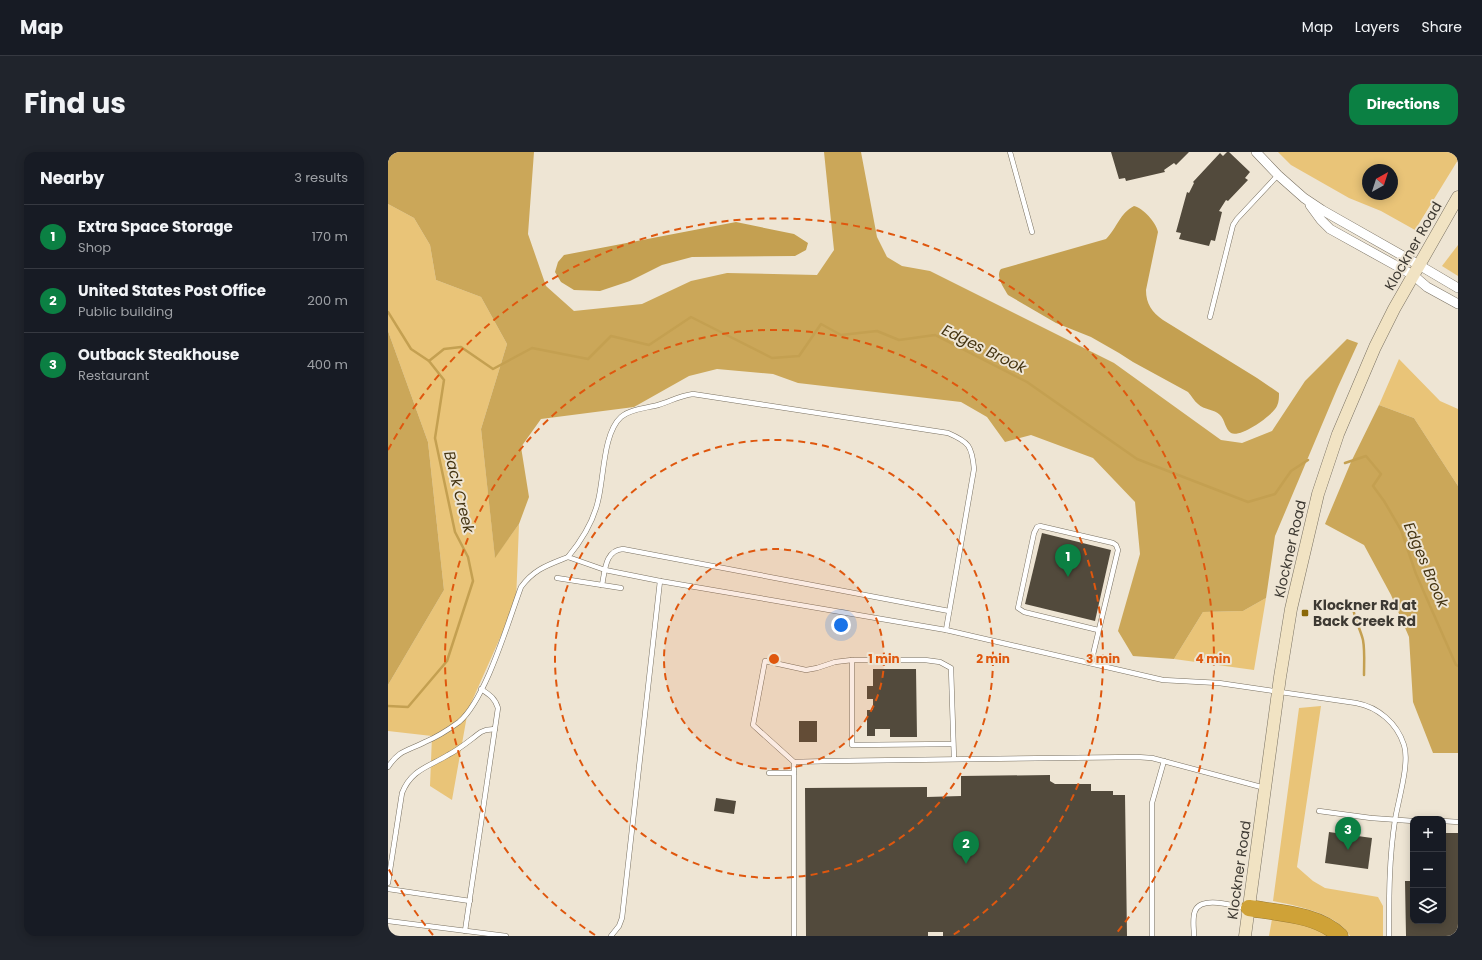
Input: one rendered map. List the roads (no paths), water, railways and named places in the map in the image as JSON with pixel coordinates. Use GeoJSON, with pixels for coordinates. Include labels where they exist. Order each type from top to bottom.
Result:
{"type":"FeatureCollection","features":[{"type":"Feature","properties":{"kind":"highway"},"geometry":{"type":"LineString","coordinates":[[1249,908],[1312,919],[1332,928],[1340,936]]}},
{"type":"Feature","properties":{"kind":"main road","name":"Klockner Road"},"geometry":{"type":"LineString","coordinates":[[1245,936],[1278,692],[1291,609],[1296,581],[1316,502],[1327,466],[1358,385],[1375,346],[1394,309],[1458,197]]}},
{"type":"Feature","properties":{"kind":"street"},"geometry":{"type":"LineString","coordinates":[[1256,152],[1278,175],[1304,198],[1322,210],[1458,288]]}},
{"type":"Feature","properties":{"kind":"street"},"geometry":{"type":"LineString","coordinates":[[1304,198],[1330,229],[1413,276],[1458,304]]}},
{"type":"Feature","properties":{"kind":"lane"},"geometry":{"type":"LineString","coordinates":[[1010,152],[1032,232]]}},
{"type":"Feature","properties":{"kind":"lane"},"geometry":{"type":"LineString","coordinates":[[1210,317],[1233,225],[1237,218],[1278,175]]}},
{"type":"Feature","properties":{"kind":"lane"},"geometry":{"type":"LineString","coordinates":[[388,767],[393,760],[406,749],[424,743],[448,730],[460,720],[474,703],[495,657],[521,588],[528,578],[536,571],[568,557],[589,528],[598,502],[609,435],[621,417],[629,413],[664,403],[681,395],[693,394],[948,433],[962,439],[970,447],[973,456],[974,469],[946,630]]}},
{"type":"Feature","properties":{"kind":"lane"},"geometry":{"type":"LineString","coordinates":[[1091,663],[1118,554],[1117,547],[1113,544],[1040,526],[1037,527],[1034,533],[1018,608],[1020,610],[1098,630]]}},
{"type":"Feature","properties":{"kind":"lane"},"geometry":{"type":"LineString","coordinates":[[602,585],[608,557],[617,549],[623,549],[949,610]]}},
{"type":"Feature","properties":{"kind":"lane"},"geometry":{"type":"LineString","coordinates":[[568,557],[605,570],[946,630],[1164,680],[1219,683],[1364,704],[1388,718],[1398,732],[1405,746],[1406,762],[1395,821],[1389,891],[1389,936]]}},
{"type":"Feature","properties":{"kind":"lane"},"geometry":{"type":"LineString","coordinates":[[557,578],[621,588]]}},
{"type":"Feature","properties":{"kind":"lane"},"geometry":{"type":"LineString","coordinates":[[611,936],[619,926],[622,918],[660,580]]}},
{"type":"Feature","properties":{"kind":"lane"},"geometry":{"type":"LineString","coordinates":[[852,660],[852,745],[953,744]]}},
{"type":"Feature","properties":{"kind":"lane"},"geometry":{"type":"LineString","coordinates":[[954,759],[951,668],[940,662],[925,660],[852,660],[835,662],[806,670],[765,661],[753,725],[794,762],[830,760],[954,759],[1137,757],[1152,758],[1265,788]]}},
{"type":"Feature","properties":{"kind":"lane"},"geometry":{"type":"LineString","coordinates":[[466,931],[498,708],[496,701],[491,695],[481,689]]}},
{"type":"Feature","properties":{"kind":"lane"},"geometry":{"type":"LineString","coordinates":[[388,883],[402,793],[406,783],[414,774],[449,755],[481,732],[495,729]]}},
{"type":"Feature","properties":{"kind":"lane"},"geometry":{"type":"LineString","coordinates":[[1152,936],[1152,803],[1164,761]]}},
{"type":"Feature","properties":{"kind":"lane"},"geometry":{"type":"LineString","coordinates":[[794,762],[794,936]]}},
{"type":"Feature","properties":{"kind":"lane"},"geometry":{"type":"LineString","coordinates":[[769,773],[794,773]]}},
{"type":"Feature","properties":{"kind":"lane"},"geometry":{"type":"LineString","coordinates":[[1319,811],[1395,821],[1410,821]]}},
{"type":"Feature","properties":{"kind":"lane"},"geometry":{"type":"LineString","coordinates":[[1446,822],[1458,822]]}},
{"type":"Feature","properties":{"kind":"lane"},"geometry":{"type":"LineString","coordinates":[[388,889],[470,901]]}},
{"type":"Feature","properties":{"kind":"lane"},"geometry":{"type":"LineString","coordinates":[[1194,936],[1194,917],[1200,904],[1207,902],[1249,908]]}},
{"type":"Feature","properties":{"kind":"lane"},"geometry":{"type":"LineString","coordinates":[[388,921],[506,936]]}},
{"type":"Feature","properties":{"kind":"waterway","name":"Back Creek"},"geometry":{"type":"LineString","coordinates":[[388,312],[411,349],[429,361],[444,380],[435,438],[455,532],[468,557],[473,581],[447,661],[408,707],[388,706]]}},
{"type":"Feature","properties":{"kind":"waterway","name":"Edges Brook"},"geometry":{"type":"LineString","coordinates":[[429,361],[444,349],[461,347],[493,369],[532,348],[588,359],[611,336],[649,345],[691,317],[772,358],[799,356],[821,324],[841,335],[877,331],[899,340],[935,335],[1027,382],[1137,459],[1248,502],[1275,494],[1291,471],[1308,460]]}},
{"type":"Feature","properties":{"kind":"waterway","name":"Edges Brook"},"geometry":{"type":"LineString","coordinates":[[1345,463],[1366,456],[1381,474],[1373,486],[1384,501],[1401,530],[1416,574],[1456,665],[1458,666]]}},
{"type":"Feature","properties":{"kind":"waterway"},"geometry":{"type":"LineString","coordinates":[[1353,607],[1363,640],[1364,675]]}},
{"type":"Feature","properties":{"kind":"place","name":"Extra Space Storage"},"geometry":{"type":"Point","coordinates":[1068,577]}},
{"type":"Feature","properties":{"kind":"place","name":"Klockner Rd at Back Creek Rd"},"geometry":{"type":"Point","coordinates":[1305,613]}},
{"type":"Feature","properties":{"kind":"place","name":"Outback Steakhouse"},"geometry":{"type":"Point","coordinates":[1348,850]}},
{"type":"Feature","properties":{"kind":"place","name":"United States Post Office"},"geometry":{"type":"Point","coordinates":[966,864]}}]}
